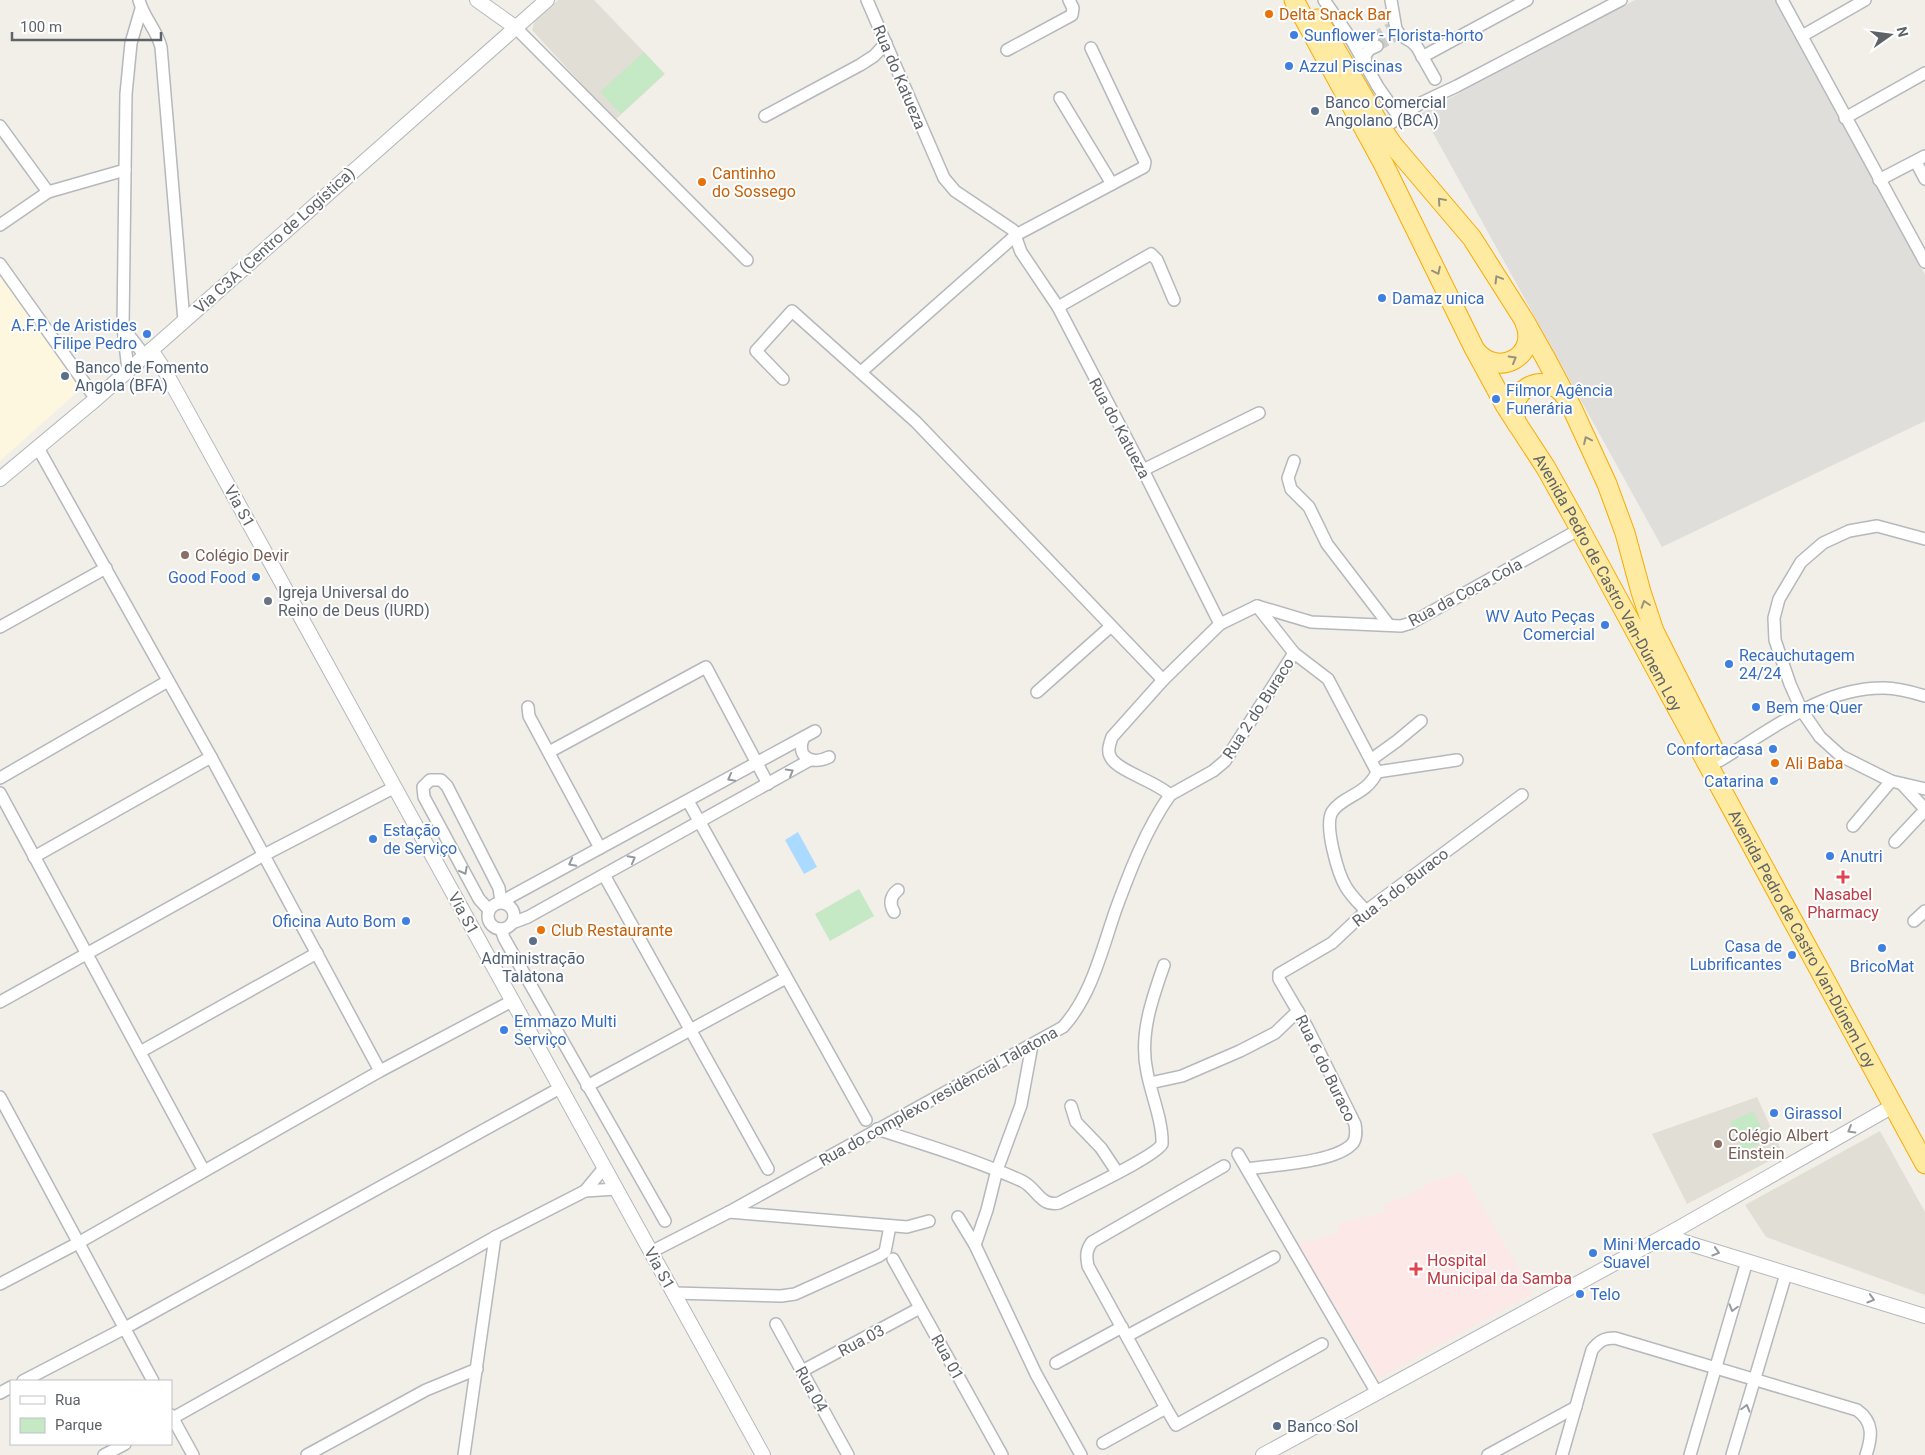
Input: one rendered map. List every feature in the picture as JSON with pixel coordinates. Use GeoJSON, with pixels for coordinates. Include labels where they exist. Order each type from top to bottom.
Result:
{"type":"FeatureCollection","features":[{"type":"Feature","properties":{"kind":"highway","name":"Avenida Pedro de Castro Van-Dúnem Loy"},"geometry":{"type":"LineString","coordinates":[[1294,0],[1384,165],[1474,348],[1517,425],[1546,468],[1925,1164]]}},
{"type":"Feature","properties":{"kind":"highway","name":"Avenida Pedro de Castro Van-Dúnem Loy"},"geometry":{"type":"LineString","coordinates":[[1308,0],[1393,145],[1472,238],[1524,320],[1566,396],[1603,476],[1618,514],[1654,631],[1719,761],[1925,1139]]}},
{"type":"Feature","properties":{"kind":"highway"},"geometry":{"type":"LineString","coordinates":[[1474,348],[1480,356],[1492,362],[1501,364],[1514,360],[1524,351],[1527,342],[1528,328],[1524,320]]}},
{"type":"Feature","properties":{"kind":"highway"},"geometry":{"type":"LineString","coordinates":[[1517,425],[1514,407],[1517,398],[1527,387],[1536,384],[1551,385],[1559,389],[1566,396]]}},
{"type":"Feature","properties":{"kind":"street"},"geometry":{"type":"LineString","coordinates":[[477,0],[515,27],[747,260]]}},
{"type":"Feature","properties":{"kind":"street","name":"Via C3A (Centro de Logística)"},"geometry":{"type":"LineString","coordinates":[[0,479],[148,353],[547,0]]}},
{"type":"Feature","properties":{"kind":"street","name":"Rua do Katueza"},"geometry":{"type":"LineString","coordinates":[[867,0],[944,178],[955,192],[1013,230],[1021,252],[1058,307],[1089,371],[1143,470],[1220,624]]}},
{"type":"Feature","properties":{"kind":"street"},"geometry":{"type":"LineString","coordinates":[[1007,50],[1072,15],[1073,8],[1069,0]]}},
{"type":"Feature","properties":{"kind":"street"},"geometry":{"type":"LineString","coordinates":[[1324,0],[1351,39],[1366,67],[1399,117]]}},
{"type":"Feature","properties":{"kind":"street"},"geometry":{"type":"LineString","coordinates":[[1391,0],[1395,31],[1412,42],[1435,79]]}},
{"type":"Feature","properties":{"kind":"street"},"geometry":{"type":"LineString","coordinates":[[1422,57],[1528,0]]}},
{"type":"Feature","properties":{"kind":"street"},"geometry":{"type":"LineString","coordinates":[[1351,39],[1361,43],[1375,42],[1366,55],[1366,67],[1379,123],[1399,117],[1421,103],[1621,0]]}},
{"type":"Feature","properties":{"kind":"street"},"geometry":{"type":"LineString","coordinates":[[1782,0],[1925,262]]}},
{"type":"Feature","properties":{"kind":"street"},"geometry":{"type":"LineString","coordinates":[[1802,36],[1865,0]]}},
{"type":"Feature","properties":{"kind":"street"},"geometry":{"type":"LineString","coordinates":[[128,370],[123,327],[126,94],[130,44],[140,4]]}},
{"type":"Feature","properties":{"kind":"street"},"geometry":{"type":"LineString","coordinates":[[140,4],[161,47],[184,321]]}},
{"type":"Feature","properties":{"kind":"street"},"geometry":{"type":"LineString","coordinates":[[765,116],[860,65],[874,56],[886,43]]}},
{"type":"Feature","properties":{"kind":"street"},"geometry":{"type":"LineString","coordinates":[[861,372],[1016,235],[1144,167],[1145,162],[1091,48]]}},
{"type":"Feature","properties":{"kind":"street"},"geometry":{"type":"LineString","coordinates":[[1845,118],[1925,73]]}},
{"type":"Feature","properties":{"kind":"street"},"geometry":{"type":"LineString","coordinates":[[1060,98],[1112,184]]}},
{"type":"Feature","properties":{"kind":"street"},"geometry":{"type":"LineString","coordinates":[[0,126],[48,192]]}},
{"type":"Feature","properties":{"kind":"street"},"geometry":{"type":"LineString","coordinates":[[1879,180],[1920,159],[1925,179]]}},
{"type":"Feature","properties":{"kind":"street"},"geometry":{"type":"LineString","coordinates":[[0,225],[48,192],[126,170]]}},
{"type":"Feature","properties":{"kind":"street"},"geometry":{"type":"LineString","coordinates":[[1058,307],[1151,254],[1157,260],[1174,300]]}},
{"type":"Feature","properties":{"kind":"street"},"geometry":{"type":"LineString","coordinates":[[0,264],[96,398]]}},
{"type":"Feature","properties":{"kind":"street"},"geometry":{"type":"LineString","coordinates":[[783,379],[756,350],[792,311],[916,422],[1110,627],[1163,680]]}},
{"type":"Feature","properties":{"kind":"street"},"geometry":{"type":"LineString","coordinates":[[123,327],[148,353]]}},
{"type":"Feature","properties":{"kind":"street","name":"Via S1"},"geometry":{"type":"LineString","coordinates":[[148,353],[165,371],[764,1455]]}},
{"type":"Feature","properties":{"kind":"street"},"geometry":{"type":"LineString","coordinates":[[1143,470],[1259,413]]}},
{"type":"Feature","properties":{"kind":"street"},"geometry":{"type":"LineString","coordinates":[[38,448],[211,758],[380,1071]]}},
{"type":"Feature","properties":{"kind":"street"},"geometry":{"type":"LineString","coordinates":[[1294,461],[1288,478],[1291,489],[1308,507],[1328,544],[1389,625]]}},
{"type":"Feature","properties":{"kind":"street"},"geometry":{"type":"LineString","coordinates":[[1924,536],[1877,526],[1849,531],[1823,543],[1801,562],[1779,599],[1774,618],[1775,640],[1790,684],[1802,711],[1820,737],[1841,756],[1897,782],[1925,789]]}},
{"type":"Feature","properties":{"kind":"street","name":"Rua da Coca Cola"},"geometry":{"type":"LineString","coordinates":[[1257,606],[1311,622],[1401,626],[1411,623],[1580,530]]}},
{"type":"Feature","properties":{"kind":"street"},"geometry":{"type":"LineString","coordinates":[[0,627],[106,568]]}},
{"type":"Feature","properties":{"kind":"street"},"geometry":{"type":"LineString","coordinates":[[1170,795],[1157,785],[1117,765],[1110,756],[1109,747],[1112,736],[1163,680],[1220,624],[1257,606],[1294,652],[1328,679],[1372,759],[1377,772],[1374,779],[1364,790],[1332,811],[1330,817],[1331,840],[1340,875],[1346,888],[1366,911]]}},
{"type":"Feature","properties":{"kind":"street"},"geometry":{"type":"LineString","coordinates":[[1037,692],[1110,627]]}},
{"type":"Feature","properties":{"kind":"street","name":"Rua 2 do Buraco"},"geometry":{"type":"LineString","coordinates":[[1170,795],[1213,771],[1224,761],[1294,652]]}},
{"type":"Feature","properties":{"kind":"street"},"geometry":{"type":"LineString","coordinates":[[548,752],[706,666],[768,784]]}},
{"type":"Feature","properties":{"kind":"street"},"geometry":{"type":"LineString","coordinates":[[0,778],[168,681]]}},
{"type":"Feature","properties":{"kind":"street"},"geometry":{"type":"LineString","coordinates":[[1719,761],[1802,711],[1834,695],[1884,688],[1925,696]]}},
{"type":"Feature","properties":{"kind":"street"},"geometry":{"type":"LineString","coordinates":[[528,707],[529,716],[600,848]]}},
{"type":"Feature","properties":{"kind":"street"},"geometry":{"type":"LineString","coordinates":[[1372,759],[1421,720]]}},
{"type":"Feature","properties":{"kind":"street"},"geometry":{"type":"LineString","coordinates":[[816,731],[502,903],[494,904],[489,910],[489,921],[493,927],[501,929],[528,917],[700,823],[810,760],[819,761],[828,757]]}},
{"type":"Feature","properties":{"kind":"street"},"geometry":{"type":"LineString","coordinates":[[804,737],[801,746],[810,760]]}},
{"type":"Feature","properties":{"kind":"street"},"geometry":{"type":"LineString","coordinates":[[34,857],[211,758]]}},
{"type":"Feature","properties":{"kind":"street"},"geometry":{"type":"LineString","coordinates":[[1377,772],[1457,760]]}},
{"type":"Feature","properties":{"kind":"street"},"geometry":{"type":"LineString","coordinates":[[489,910],[479,899],[424,797],[423,790],[426,783],[435,779],[444,782],[499,888],[502,903],[512,909],[514,918],[512,923]]}},
{"type":"Feature","properties":{"kind":"street"},"geometry":{"type":"LineString","coordinates":[[1895,842],[1925,810],[1897,782]]}},
{"type":"Feature","properties":{"kind":"street"},"geometry":{"type":"LineString","coordinates":[[1853,826],[1897,782]]}},
{"type":"Feature","properties":{"kind":"street"},"geometry":{"type":"LineString","coordinates":[[0,1002],[264,855],[395,787]]}},
{"type":"Feature","properties":{"kind":"street"},"geometry":{"type":"LineString","coordinates":[[0,793],[204,1171]]}},
{"type":"Feature","properties":{"kind":"street","name":"Rua do complexo residêncial Talatona"},"geometry":{"type":"LineString","coordinates":[[651,1252],[729,1212],[1063,1027],[1077,1007],[1099,963],[1116,910],[1137,856],[1170,795]]}},
{"type":"Feature","properties":{"kind":"street","name":"Rua 5 do Buraco"},"geometry":{"type":"LineString","coordinates":[[1279,977],[1279,974],[1286,969],[1332,943],[1366,911],[1522,795]]}},
{"type":"Feature","properties":{"kind":"street"},"geometry":{"type":"LineString","coordinates":[[688,801],[866,1120]]}},
{"type":"Feature","properties":{"kind":"street"},"geometry":{"type":"LineString","coordinates":[[604,875],[768,1169]]}},
{"type":"Feature","properties":{"kind":"street"},"geometry":{"type":"LineString","coordinates":[[894,912],[891,908],[891,898],[898,890]]}},
{"type":"Feature","properties":{"kind":"street"},"geometry":{"type":"LineString","coordinates":[[1914,921],[1925,912]]}},
{"type":"Feature","properties":{"kind":"street"},"geometry":{"type":"LineString","coordinates":[[501,929],[504,938],[665,1222]]}},
{"type":"Feature","properties":{"kind":"street"},"geometry":{"type":"LineString","coordinates":[[140,1052],[317,954]]}},
{"type":"Feature","properties":{"kind":"street"},"geometry":{"type":"LineString","coordinates":[[877,1129],[998,1170],[1030,1185],[1046,1203],[1052,1204],[1059,1203],[1159,1149],[1162,1139],[1144,1054],[1150,1008],[1164,965]]}},
{"type":"Feature","properties":{"kind":"street","name":"Rua 6 do Buraco"},"geometry":{"type":"LineString","coordinates":[[1247,1169],[1325,1158],[1352,1143],[1356,1136],[1355,1124],[1279,977]]}},
{"type":"Feature","properties":{"kind":"street"},"geometry":{"type":"LineString","coordinates":[[587,1086],[786,978]]}},
{"type":"Feature","properties":{"kind":"street"},"geometry":{"type":"LineString","coordinates":[[0,1284],[78,1243],[380,1071],[512,1001]]}},
{"type":"Feature","properties":{"kind":"street"},"geometry":{"type":"LineString","coordinates":[[1150,1084],[1182,1076],[1240,1052],[1275,1033],[1298,1011]]}},
{"type":"Feature","properties":{"kind":"street"},"geometry":{"type":"LineString","coordinates":[[975,1245],[998,1170],[1021,1105],[1032,1045]]}},
{"type":"Feature","properties":{"kind":"street"},"geometry":{"type":"LineString","coordinates":[[25,1380],[125,1328],[560,1088]]}},
{"type":"Feature","properties":{"kind":"street"},"geometry":{"type":"LineString","coordinates":[[0,1097],[152,1380]]}},
{"type":"Feature","properties":{"kind":"street"},"geometry":{"type":"LineString","coordinates":[[1071,1106],[1076,1122],[1101,1148],[1116,1172]]}},
{"type":"Feature","properties":{"kind":"street"},"geometry":{"type":"LineString","coordinates":[[1263,1455],[1672,1232],[1893,1106]]}},
{"type":"Feature","properties":{"kind":"street"},"geometry":{"type":"LineString","coordinates":[[1238,1154],[1377,1393]]}},
{"type":"Feature","properties":{"kind":"street"},"geometry":{"type":"LineString","coordinates":[[1224,1166],[1092,1242],[1088,1248],[1086,1257],[1088,1266],[1124,1332],[1176,1426],[1322,1344]]}},
{"type":"Feature","properties":{"kind":"street"},"geometry":{"type":"LineString","coordinates":[[193,1455],[172,1417],[495,1237],[585,1191],[604,1168]]}},
{"type":"Feature","properties":{"kind":"street"},"geometry":{"type":"LineString","coordinates":[[585,1191],[616,1189]]}},
{"type":"Feature","properties":{"kind":"street"},"geometry":{"type":"LineString","coordinates":[[729,1212],[890,1226],[907,1226],[929,1221]]}},
{"type":"Feature","properties":{"kind":"street"},"geometry":{"type":"LineString","coordinates":[[958,1217],[975,1245],[1036,1374],[1081,1455]]}},
{"type":"Feature","properties":{"kind":"street"},"geometry":{"type":"LineString","coordinates":[[674,1293],[772,1296],[795,1294],[885,1252],[890,1226]]}},
{"type":"Feature","properties":{"kind":"street"},"geometry":{"type":"LineString","coordinates":[[1672,1232],[1681,1241],[1925,1316]]}},
{"type":"Feature","properties":{"kind":"street"},"geometry":{"type":"LineString","coordinates":[[464,1455],[495,1237]]}},
{"type":"Feature","properties":{"kind":"street"},"geometry":{"type":"LineString","coordinates":[[1056,1363],[1124,1332],[1274,1257]]}},
{"type":"Feature","properties":{"kind":"street","name":"Rua 01"},"geometry":{"type":"LineString","coordinates":[[893,1259],[1002,1455]]}},
{"type":"Feature","properties":{"kind":"street"},"geometry":{"type":"LineString","coordinates":[[1690,1455],[1747,1261]]}},
{"type":"Feature","properties":{"kind":"street"},"geometry":{"type":"LineString","coordinates":[[1732,1455],[1786,1274]]}},
{"type":"Feature","properties":{"kind":"street","name":"Rua 03"},"geometry":{"type":"LineString","coordinates":[[802,1371],[920,1308]]}},
{"type":"Feature","properties":{"kind":"street","name":"Rua 04"},"geometry":{"type":"LineString","coordinates":[[776,1324],[848,1455]]}},
{"type":"Feature","properties":{"kind":"street"},"geometry":{"type":"LineString","coordinates":[[1562,1455],[1592,1350],[1598,1342],[1606,1338],[1615,1338],[1857,1410],[1870,1424],[1871,1434],[1866,1455]]}},
{"type":"Feature","properties":{"kind":"street"},"geometry":{"type":"LineString","coordinates":[[307,1455],[426,1390],[477,1369]]}},
{"type":"Feature","properties":{"kind":"street"},"geometry":{"type":"LineString","coordinates":[[1488,1455],[1576,1407]]}},
{"type":"Feature","properties":{"kind":"street"},"geometry":{"type":"LineString","coordinates":[[1103,1443],[1166,1408]]}},
{"type":"Feature","properties":{"kind":"street"},"geometry":{"type":"LineString","coordinates":[[104,1455],[123,1445]]}},
{"type":"Feature","properties":{"kind":"shaded area"},"geometry":{"type":"Polygon","coordinates":[[[558,0],[594,0],[665,74],[615,120],[532,30],[534,22],[558,0]]]}},
{"type":"Feature","properties":{"kind":"shaded area"},"geometry":{"type":"Polygon","coordinates":[[[1635,0],[1776,0],[1925,275],[1925,421],[1662,547],[1422,113],[1635,0]]]}},
{"type":"Feature","properties":{"kind":"shaded area"},"geometry":{"type":"Polygon","coordinates":[[[0,274],[83,387],[0,461],[0,274]]]}},
{"type":"Feature","properties":{"kind":"shaded area","name":"Colégio Albert Einstein"},"geometry":{"type":"Polygon","coordinates":[[[1757,1097],[1783,1154],[1687,1204],[1652,1134],[1757,1097]]]}},
{"type":"Feature","properties":{"kind":"shaded area"},"geometry":{"type":"Polygon","coordinates":[[[1880,1131],[1925,1212],[1925,1295],[1766,1237],[1745,1205],[1880,1131]]]}},
{"type":"Feature","properties":{"kind":"shaded area","name":"Hospital Municipal da Samba"},"geometry":{"type":"Polygon","coordinates":[[[1463,1173],[1533,1293],[1379,1378],[1298,1244],[1340,1232],[1337,1224],[1385,1212],[1384,1205],[1399,1197],[1404,1199],[1432,1181],[1463,1173]]]}},
{"type":"Feature","properties":{"kind":"green space"},"geometry":{"type":"Polygon","coordinates":[[[644,52],[664,74],[621,114],[600,92],[644,52]]]}},
{"type":"Feature","properties":{"kind":"green space"},"geometry":{"type":"Polygon","coordinates":[[[859,889],[874,916],[830,941],[815,914],[859,889]]]}},
{"type":"Feature","properties":{"kind":"green space"},"geometry":{"type":"Polygon","coordinates":[[[1753,1111],[1767,1140],[1743,1151],[1730,1122],[1753,1111]]]}},
{"type":"Feature","properties":{"kind":"water"},"geometry":{"type":"Polygon","coordinates":[[[798,832],[817,867],[804,874],[785,840],[798,832]]]}},
{"type":"Feature","properties":{"kind":"tunnel"},"geometry":{"type":"LineString","coordinates":[[1373,38],[1390,28]]}},
{"type":"Feature","properties":{"kind":"tunnel"},"geometry":{"type":"LineString","coordinates":[[1377,46],[1395,36]]}},
{"type":"Feature","properties":{"kind":"place","name":"Delta Snack Bar"},"geometry":{"type":"Point","coordinates":[1269,14]}},
{"type":"Feature","properties":{"kind":"place","name":"Sunflower - Florista-horto"},"geometry":{"type":"Point","coordinates":[1294,35]}},
{"type":"Feature","properties":{"kind":"place","name":"Azzul Piscinas"},"geometry":{"type":"Point","coordinates":[1289,66]}},
{"type":"Feature","properties":{"kind":"place","name":"Banco Comercial Angolano (BCA)"},"geometry":{"type":"Point","coordinates":[1315,111]}},
{"type":"Feature","properties":{"kind":"place","name":"Cantinho do Sossego"},"geometry":{"type":"Point","coordinates":[702,182]}},
{"type":"Feature","properties":{"kind":"place","name":"Damaz unica"},"geometry":{"type":"Point","coordinates":[1382,298]}},
{"type":"Feature","properties":{"kind":"place","name":"A.F.P. de Aristides Filipe Pedro"},"geometry":{"type":"Point","coordinates":[147,334]}},
{"type":"Feature","properties":{"kind":"place","name":"Banco de Fomento Angola (BFA)"},"geometry":{"type":"Point","coordinates":[65,376]}},
{"type":"Feature","properties":{"kind":"place","name":"Filmor Agência Funerária"},"geometry":{"type":"Point","coordinates":[1496,399]}},
{"type":"Feature","properties":{"kind":"place","name":"Colégio Devir"},"geometry":{"type":"Point","coordinates":[185,555]}},
{"type":"Feature","properties":{"kind":"place","name":"Good Food"},"geometry":{"type":"Point","coordinates":[256,577]}},
{"type":"Feature","properties":{"kind":"place","name":"Igreja Universal do Reino de Deus (IURD)"},"geometry":{"type":"Point","coordinates":[268,601]}},
{"type":"Feature","properties":{"kind":"place","name":"WV Auto Peças Comercial"},"geometry":{"type":"Point","coordinates":[1605,625]}},
{"type":"Feature","properties":{"kind":"place","name":"Recauchutagem 24/24"},"geometry":{"type":"Point","coordinates":[1729,664]}},
{"type":"Feature","properties":{"kind":"place","name":"Bem me Quer"},"geometry":{"type":"Point","coordinates":[1756,707]}},
{"type":"Feature","properties":{"kind":"place","name":"Confortacasa"},"geometry":{"type":"Point","coordinates":[1773,749]}},
{"type":"Feature","properties":{"kind":"place","name":"Ali Baba"},"geometry":{"type":"Point","coordinates":[1775,763]}},
{"type":"Feature","properties":{"kind":"place","name":"Catarina"},"geometry":{"type":"Point","coordinates":[1774,781]}},
{"type":"Feature","properties":{"kind":"place","name":"Estação de Serviço"},"geometry":{"type":"Point","coordinates":[373,839]}},
{"type":"Feature","properties":{"kind":"place","name":"Anutri"},"geometry":{"type":"Point","coordinates":[1830,856]}},
{"type":"Feature","properties":{"kind":"place","name":"Nasabel Pharmacy"},"geometry":{"type":"Point","coordinates":[1843,877]}},
{"type":"Feature","properties":{"kind":"place","name":"Oficina Auto Bom"},"geometry":{"type":"Point","coordinates":[406,921]}},
{"type":"Feature","properties":{"kind":"place","name":"Club Restaurante"},"geometry":{"type":"Point","coordinates":[541,930]}},
{"type":"Feature","properties":{"kind":"place","name":"Administração Talatona"},"geometry":{"type":"Point","coordinates":[533,941]}},
{"type":"Feature","properties":{"kind":"place","name":"BricoMat"},"geometry":{"type":"Point","coordinates":[1882,948]}},
{"type":"Feature","properties":{"kind":"place","name":"Casa de Lubrificantes"},"geometry":{"type":"Point","coordinates":[1792,955]}},
{"type":"Feature","properties":{"kind":"place","name":"Emmazo Multi Serviço"},"geometry":{"type":"Point","coordinates":[504,1030]}},
{"type":"Feature","properties":{"kind":"place","name":"Girassol"},"geometry":{"type":"Point","coordinates":[1774,1113]}},
{"type":"Feature","properties":{"kind":"place","name":"Colégio Albert Einstein"},"geometry":{"type":"Point","coordinates":[1718,1144]}},
{"type":"Feature","properties":{"kind":"place","name":"Mini Mercado Suavel"},"geometry":{"type":"Point","coordinates":[1593,1253]}},
{"type":"Feature","properties":{"kind":"place","name":"Hospital Municipal da Samba"},"geometry":{"type":"Point","coordinates":[1416,1269]}},
{"type":"Feature","properties":{"kind":"place","name":"Telo"},"geometry":{"type":"Point","coordinates":[1580,1294]}},
{"type":"Feature","properties":{"kind":"place","name":"Banco Sol"},"geometry":{"type":"Point","coordinates":[1277,1426]}}]}
